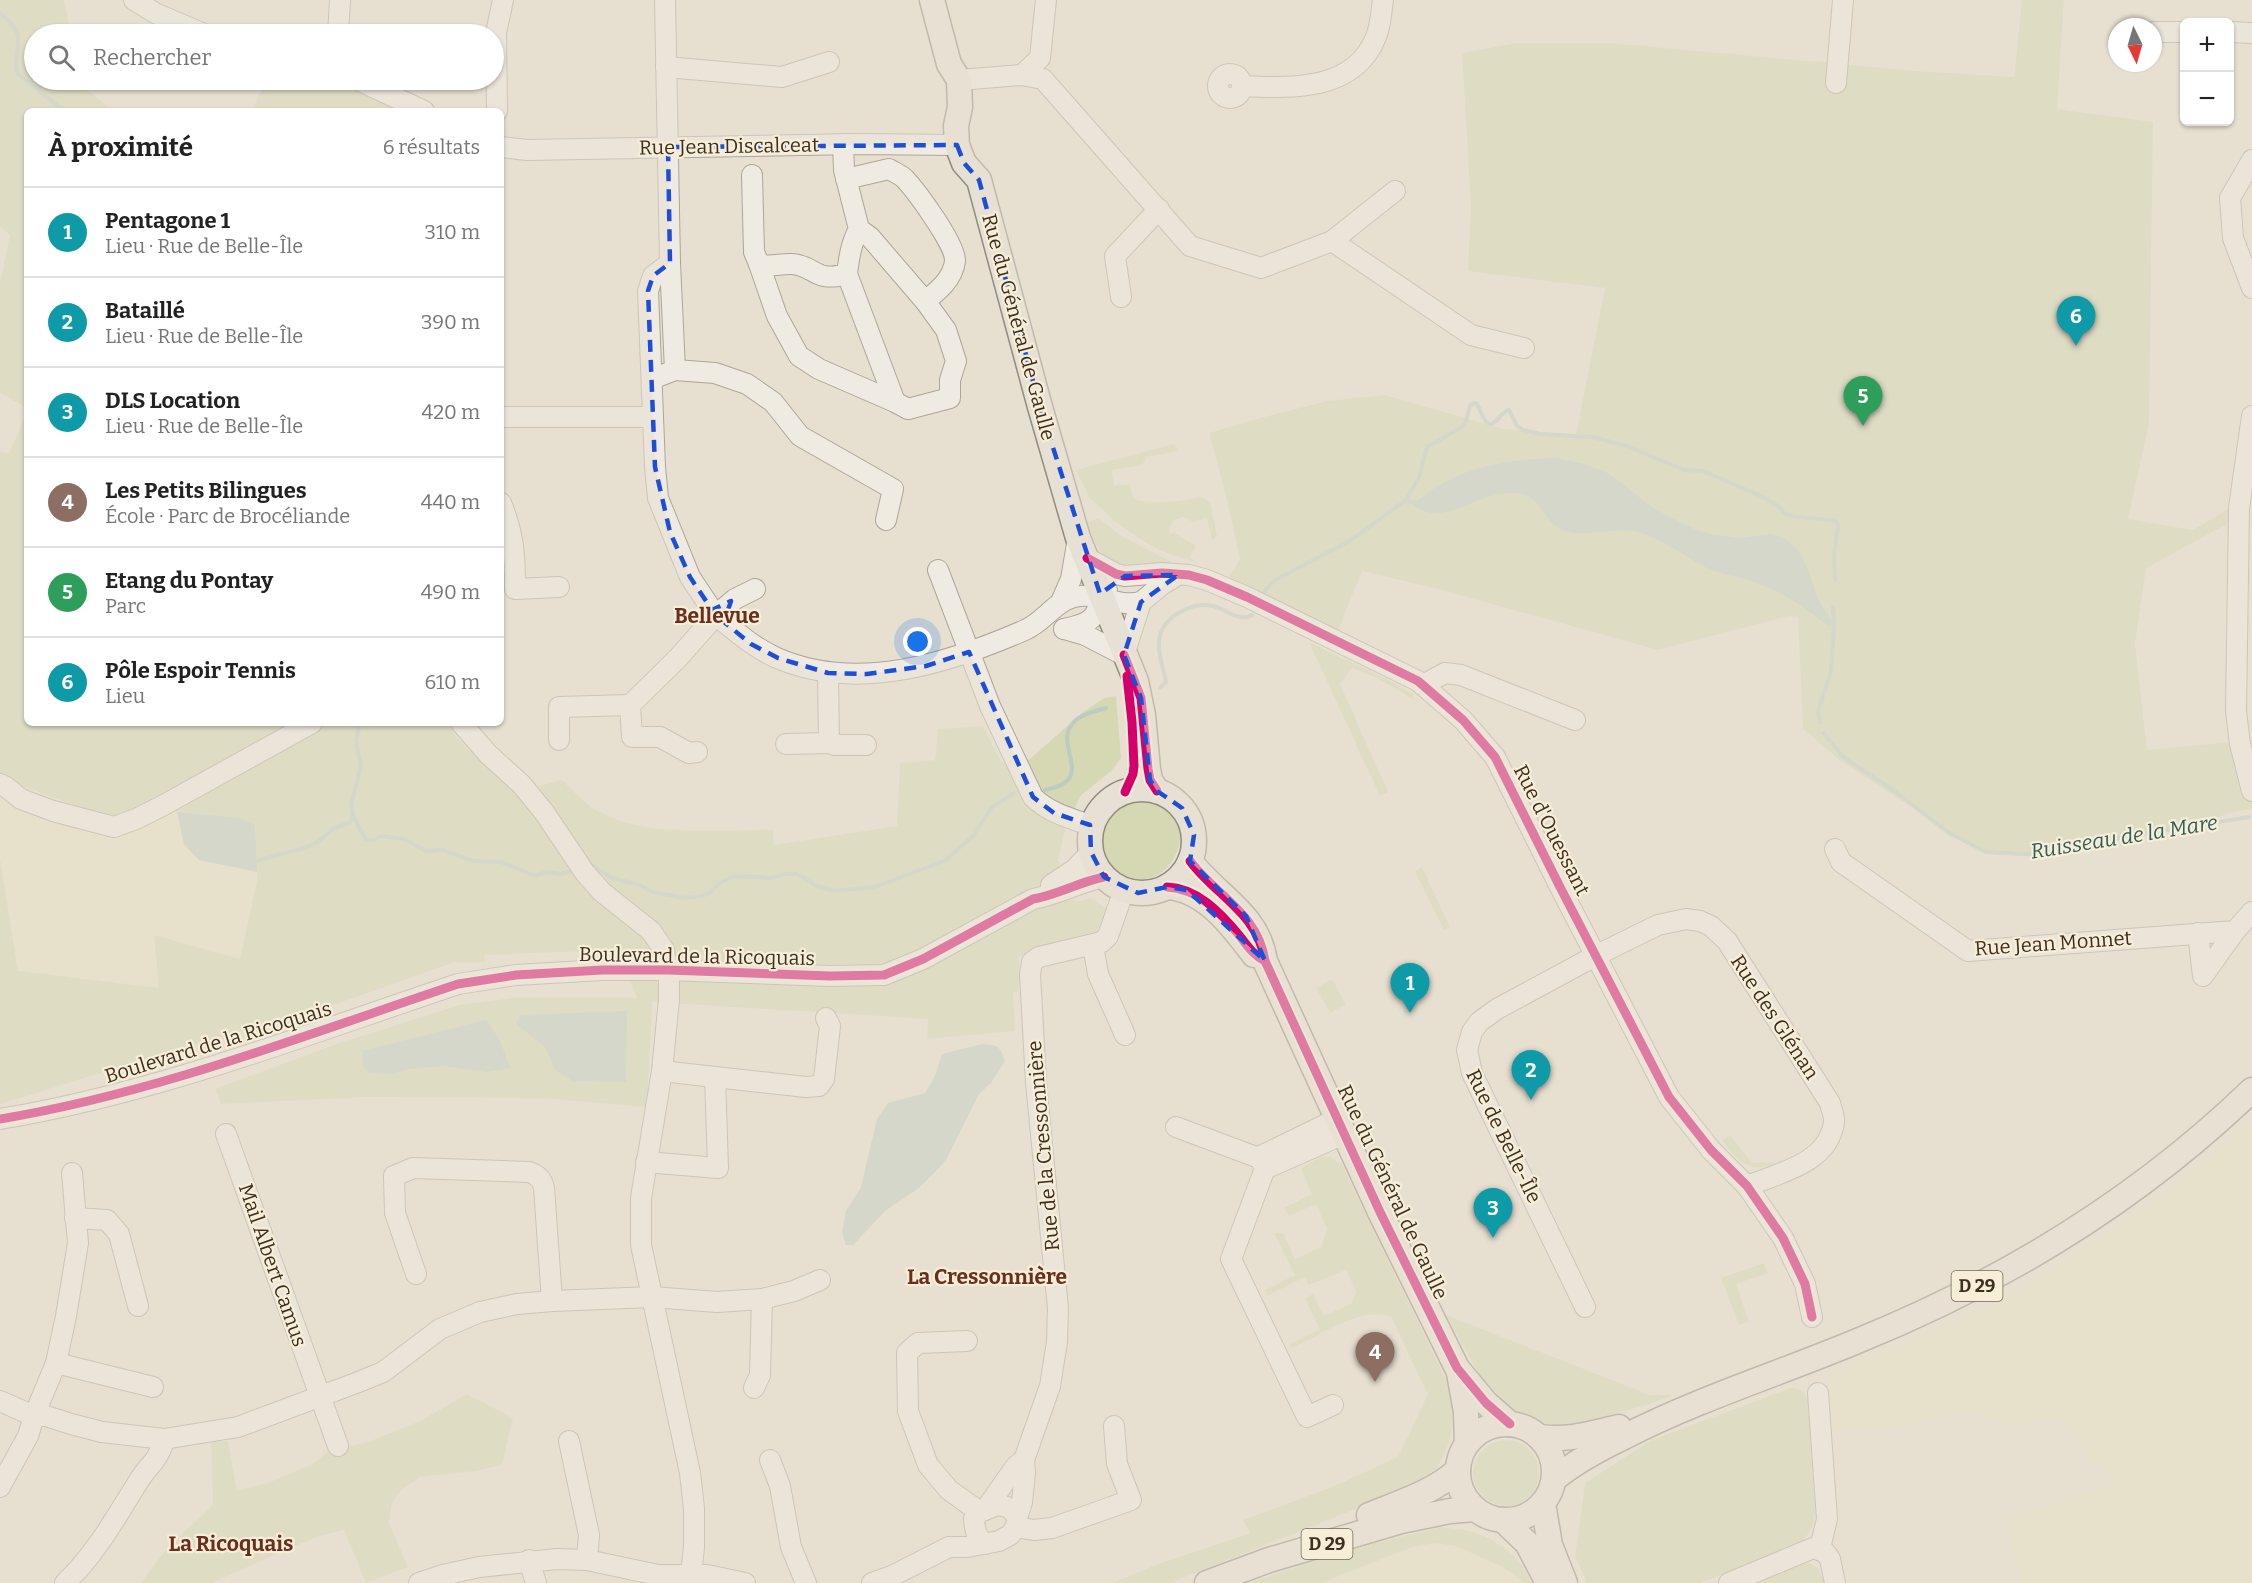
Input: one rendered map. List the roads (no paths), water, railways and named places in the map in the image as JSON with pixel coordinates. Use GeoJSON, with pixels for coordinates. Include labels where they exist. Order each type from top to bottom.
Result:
{"type":"FeatureCollection","features":[{"type":"Feature","properties":{"kind":"main road"},"geometry":{"type":"LineString","coordinates":[[932,0],[949,64],[959,80],[960,107],[956,126],[957,145]]}},
{"type":"Feature","properties":{"kind":"main road","name":"Rue du Général de Gaulle"},"geometry":{"type":"LineString","coordinates":[[957,145],[964,164],[979,180],[1040,407],[1083,548],[1141,698],[1148,769],[1150,780],[1157,791]]}},
{"type":"Feature","properties":{"kind":"main road","name":"Rue du Général de Gaulle"},"geometry":{"type":"LineString","coordinates":[[1124,655],[1134,745],[1133,774],[1125,792]]}},
{"type":"Feature","properties":{"kind":"main road"},"geometry":{"type":"LineString","coordinates":[[1135,789],[1157,791],[1171,797],[1190,821],[1194,835],[1190,861],[1176,880],[1167,887],[1153,892],[1138,893],[1124,890],[1104,877],[1095,865],[1090,852],[1092,826],[1099,811],[1110,799],[1125,792],[1135,789]]}},
{"type":"Feature","properties":{"kind":"main road","name":"Rue du Général de Gaulle"},"geometry":{"type":"LineString","coordinates":[[1190,861],[1198,872],[1246,916],[1263,949],[1265,961],[1341,1126],[1457,1368],[1486,1403],[1510,1424]]}},
{"type":"Feature","properties":{"kind":"main road","name":"Rue du Général de Gaulle"},"geometry":{"type":"LineString","coordinates":[[1167,887],[1180,888],[1197,895],[1232,927],[1254,955],[1265,961]]}},
{"type":"Feature","properties":{"kind":"main road","name":"D 29"},"geometry":{"type":"LineString","coordinates":[[1554,1479],[1598,1450],[1665,1416],[1857,1342],[1992,1279],[2073,1231],[2122,1198],[2182,1152],[2252,1090]]}},
{"type":"Feature","properties":{"kind":"main road","name":"Rue du Général de Gaulle"},"geometry":{"type":"LineString","coordinates":[[1457,1368],[1466,1412],[1467,1443]]}},
{"type":"Feature","properties":{"kind":"main road","name":"D 29"},"geometry":{"type":"LineString","coordinates":[[1540,1437],[1560,1440],[1575,1438],[1665,1416]]}},
{"type":"Feature","properties":{"kind":"main road"},"geometry":{"type":"LineString","coordinates":[[1510,1424],[1521,1426],[1540,1437],[1552,1456],[1554,1479],[1543,1503],[1525,1516],[1503,1520],[1483,1515],[1475,1509],[1462,1492],[1458,1470],[1459,1460],[1467,1443],[1486,1428],[1510,1424]]}},
{"type":"Feature","properties":{"kind":"main road","name":"D 29"},"geometry":{"type":"LineString","coordinates":[[1269,1560],[1314,1537],[1425,1492],[1439,1485],[1458,1470]]}},
{"type":"Feature","properties":{"kind":"main road"},"geometry":{"type":"LineString","coordinates":[[1543,1503],[1550,1545],[1565,1583]]}},
{"type":"Feature","properties":{"kind":"main road","name":"D 29"},"geometry":{"type":"LineString","coordinates":[[1207,1583],[1269,1560],[1401,1521],[1450,1511],[1475,1509]]}},
{"type":"Feature","properties":{"kind":"main road"},"geometry":{"type":"LineString","coordinates":[[1503,1520],[1527,1543],[1548,1583]]}},
{"type":"Feature","properties":{"kind":"street"},"geometry":{"type":"LineString","coordinates":[[134,0],[159,6],[188,24]]}},
{"type":"Feature","properties":{"kind":"street"},"geometry":{"type":"LineString","coordinates":[[339,24],[340,0]]}},
{"type":"Feature","properties":{"kind":"street"},"geometry":{"type":"LineString","coordinates":[[498,24],[502,0]]}},
{"type":"Feature","properties":{"kind":"street"},"geometry":{"type":"LineString","coordinates":[[664,0],[669,263],[675,370]]}},
{"type":"Feature","properties":{"kind":"street"},"geometry":{"type":"LineString","coordinates":[[1022,75],[1040,58],[1046,0]]}},
{"type":"Feature","properties":{"kind":"street"},"geometry":{"type":"LineString","coordinates":[[1242,86],[1310,85],[1326,83],[1348,73],[1371,48],[1380,23],[1383,0]]}},
{"type":"Feature","properties":{"kind":"street"},"geometry":{"type":"LineString","coordinates":[[1836,83],[1843,0]]}},
{"type":"Feature","properties":{"kind":"street"},"geometry":{"type":"LineString","coordinates":[[2162,32],[2180,32]]}},
{"type":"Feature","properties":{"kind":"street"},"geometry":{"type":"LineString","coordinates":[[2234,32],[2252,32]]}},
{"type":"Feature","properties":{"kind":"street"},"geometry":{"type":"LineString","coordinates":[[666,67],[782,78],[829,62]]}},
{"type":"Feature","properties":{"kind":"street"},"geometry":{"type":"LineString","coordinates":[[959,80],[1022,75],[1043,79],[1190,246],[1261,268],[1332,241],[1395,191]]}},
{"type":"Feature","properties":{"kind":"street"},"geometry":{"type":"LineString","coordinates":[[379,90],[418,108]]}},
{"type":"Feature","properties":{"kind":"street"},"geometry":{"type":"LineString","coordinates":[[497,90],[497,108]]}},
{"type":"Feature","properties":{"kind":"street"},"geometry":{"type":"LineString","coordinates":[[752,175],[753,252],[777,316],[800,356],[812,366],[908,409],[950,398],[950,380],[956,361],[946,330],[870,237],[859,229],[846,179],[843,144]]}},
{"type":"Feature","properties":{"kind":"street","name":"Rue Jean Discalceat"},"geometry":{"type":"LineString","coordinates":[[504,147],[527,150],[843,144],[957,145]]}},
{"type":"Feature","properties":{"kind":"street"},"geometry":{"type":"LineString","coordinates":[[2252,160],[2230,198],[2233,238],[2252,288]]}},
{"type":"Feature","properties":{"kind":"street"},"geometry":{"type":"LineString","coordinates":[[846,179],[889,169],[904,179],[947,238],[954,251],[954,264],[943,286],[925,302]]}},
{"type":"Feature","properties":{"kind":"street"},"geometry":{"type":"LineString","coordinates":[[1121,297],[1115,256],[1159,209]]}},
{"type":"Feature","properties":{"kind":"street"},"geometry":{"type":"LineString","coordinates":[[859,229],[849,256],[847,274],[895,402]]}},
{"type":"Feature","properties":{"kind":"street"},"geometry":{"type":"LineString","coordinates":[[1332,241],[1471,335],[1524,348]]}},
{"type":"Feature","properties":{"kind":"street"},"geometry":{"type":"LineString","coordinates":[[669,263],[653,276],[648,291],[658,498],[690,577],[717,616],[751,644],[778,658],[828,673],[867,674],[926,666],[1028,629],[1061,602],[1076,597],[1090,596],[1129,605],[1141,602],[1178,575]]}},
{"type":"Feature","properties":{"kind":"street"},"geometry":{"type":"LineString","coordinates":[[759,264],[772,266],[796,264],[827,278],[847,274]]}},
{"type":"Feature","properties":{"kind":"street"},"geometry":{"type":"LineString","coordinates":[[652,379],[675,370],[715,373],[747,384],[773,402],[800,436],[893,489],[886,520]]}},
{"type":"Feature","properties":{"kind":"street"},"geometry":{"type":"LineString","coordinates":[[2252,416],[2239,508],[2245,640],[2236,711],[2240,744],[2252,791]]}},
{"type":"Feature","properties":{"kind":"street"},"geometry":{"type":"LineString","coordinates":[[504,417],[653,417]]}},
{"type":"Feature","properties":{"kind":"street"},"geometry":{"type":"LineString","coordinates":[[504,510],[514,546],[515,589],[559,587]]}},
{"type":"Feature","properties":{"kind":"street"},"geometry":{"type":"LineString","coordinates":[[1061,602],[1083,548]]}},
{"type":"Feature","properties":{"kind":"street","name":"Rue d'Ouessant"},"geometry":{"type":"LineString","coordinates":[[1083,548],[1116,574],[1125,576],[1162,573],[1190,575],[1247,597],[1424,685],[1463,720],[1495,757],[1669,1097],[1711,1150],[1747,1186],[1783,1238],[1805,1284],[1812,1317]]}},
{"type":"Feature","properties":{"kind":"street"},"geometry":{"type":"LineString","coordinates":[[938,570],[990,706],[1033,797],[1054,813],[1092,826]]}},
{"type":"Feature","properties":{"kind":"street"},"geometry":{"type":"LineString","coordinates":[[1028,629],[1064,629],[1082,626],[1097,614],[1107,588],[1125,576]]}},
{"type":"Feature","properties":{"kind":"street"},"geometry":{"type":"LineString","coordinates":[[560,740],[559,707],[630,705],[735,599],[755,589]]}},
{"type":"Feature","properties":{"kind":"street"},"geometry":{"type":"LineString","coordinates":[[1064,629],[1085,635],[1124,655],[1141,602]]}},
{"type":"Feature","properties":{"kind":"street"},"geometry":{"type":"LineString","coordinates":[[828,673],[829,743]]}},
{"type":"Feature","properties":{"kind":"street"},"geometry":{"type":"LineString","coordinates":[[1424,685],[1446,673],[1461,675],[1575,720]]}},
{"type":"Feature","properties":{"kind":"street"},"geometry":{"type":"LineString","coordinates":[[630,705],[632,737],[660,737],[689,753],[698,752]]}},
{"type":"Feature","properties":{"kind":"street"},"geometry":{"type":"LineString","coordinates":[[0,784],[21,800],[52,811],[114,827],[162,806],[307,726]]}},
{"type":"Feature","properties":{"kind":"street"},"geometry":{"type":"LineString","coordinates":[[464,726],[488,754],[522,785],[544,812],[585,873],[602,892],[651,931],[664,950],[668,970],[669,999],[662,1071],[641,1198],[641,1245],[690,1473],[694,1508],[690,1580]]}},
{"type":"Feature","properties":{"kind":"street"},"geometry":{"type":"LineString","coordinates":[[786,744],[866,745]]}},
{"type":"Feature","properties":{"kind":"street","name":"Rue Jean Monnet"},"geometry":{"type":"LineString","coordinates":[[1835,849],[1841,862],[1968,951],[2235,931]]}},
{"type":"Feature","properties":{"kind":"street","name":"Boulevard de la Ricoquais"},"geometry":{"type":"LineString","coordinates":[[1033,900],[1038,893],[1074,869],[1090,852]]}},
{"type":"Feature","properties":{"kind":"street","name":"Boulevard de la Ricoquais"},"geometry":{"type":"LineString","coordinates":[[0,1119],[82,1103],[204,1068],[458,984],[527,975],[602,970],[830,976],[884,975],[923,959],[1033,900],[1082,882],[1104,877]]}},
{"type":"Feature","properties":{"kind":"street"},"geometry":{"type":"LineString","coordinates":[[1124,890],[1108,936],[1102,942],[1093,945],[1098,974],[1125,1035]]}},
{"type":"Feature","properties":{"kind":"street"},"geometry":{"type":"LineString","coordinates":[[2198,933],[2203,976],[2235,931],[2252,912]]}},
{"type":"Feature","properties":{"kind":"street","name":"Rue des Glénan"},"geometry":{"type":"LineString","coordinates":[[1597,955],[1658,925],[1686,919],[1700,921],[1711,926],[1727,941],[1830,1103],[1834,1121],[1827,1141],[1816,1155],[1802,1165],[1747,1186]]}},
{"type":"Feature","properties":{"kind":"street","name":"Rue de la Cressonnière"},"geometry":{"type":"LineString","coordinates":[[872,1583],[892,1576],[949,1547],[985,1544],[1010,1535],[1016,1522],[1022,1502],[1024,1460],[1050,1386],[1057,1342],[1058,1308],[1036,1083],[1030,974],[1032,962],[1039,957],[1093,945]]}},
{"type":"Feature","properties":{"kind":"street","name":"Rue de Belle-Île"},"geometry":{"type":"LineString","coordinates":[[1585,1307],[1472,1073],[1467,1050],[1472,1032],[1479,1022],[1497,1009],[1597,955]]}},
{"type":"Feature","properties":{"kind":"street"},"geometry":{"type":"LineString","coordinates":[[662,1071],[806,1087],[819,1086],[824,1079],[830,1026],[826,1018]]}},
{"type":"Feature","properties":{"kind":"street"},"geometry":{"type":"LineString","coordinates":[[646,1162],[718,1168],[715,1077]]}},
{"type":"Feature","properties":{"kind":"street"},"geometry":{"type":"LineString","coordinates":[[1176,1127],[1259,1158],[1269,1167],[1341,1126]]}},
{"type":"Feature","properties":{"kind":"street","name":"Mail Albert Camus"},"geometry":{"type":"LineString","coordinates":[[226,1134],[338,1446]]}},
{"type":"Feature","properties":{"kind":"street"},"geometry":{"type":"LineString","coordinates":[[1263,1163],[1264,1171],[1231,1259],[1308,1417],[1333,1405]]}},
{"type":"Feature","properties":{"kind":"street"},"geometry":{"type":"LineString","coordinates":[[416,1274],[395,1213],[394,1176],[413,1168],[529,1172],[542,1180],[544,1188],[552,1301]]}},
{"type":"Feature","properties":{"kind":"street"},"geometry":{"type":"LineString","coordinates":[[0,1487],[28,1436],[56,1363],[78,1243],[72,1173]]}},
{"type":"Feature","properties":{"kind":"street"},"geometry":{"type":"LineString","coordinates":[[75,1218],[107,1220],[119,1234],[138,1306]]}},
{"type":"Feature","properties":{"kind":"street"},"geometry":{"type":"LineString","coordinates":[[0,1401],[34,1416],[46,1416],[71,1425],[102,1432],[164,1439],[238,1427],[383,1372],[440,1329],[480,1312],[517,1304],[552,1301],[652,1297],[717,1302],[762,1299],[794,1291],[820,1280]]}},
{"type":"Feature","properties":{"kind":"street"},"geometry":{"type":"LineString","coordinates":[[754,1388],[760,1375],[762,1299]]}},
{"type":"Feature","properties":{"kind":"street"},"geometry":{"type":"LineString","coordinates":[[967,1341],[918,1343],[907,1353],[908,1411],[928,1465],[949,1490],[980,1514]]}},
{"type":"Feature","properties":{"kind":"street"},"geometry":{"type":"LineString","coordinates":[[56,1363],[153,1387]]}},
{"type":"Feature","properties":{"kind":"street"},"geometry":{"type":"LineString","coordinates":[[1818,1393],[1827,1519],[1820,1548]]}},
{"type":"Feature","properties":{"kind":"street"},"geometry":{"type":"LineString","coordinates":[[985,1544],[976,1532],[980,1514],[997,1505],[1013,1511],[1016,1522],[1034,1530],[1052,1528],[1131,1500],[1117,1464],[1114,1426]]}},
{"type":"Feature","properties":{"kind":"street"},"geometry":{"type":"LineString","coordinates":[[65,1583],[94,1551],[140,1480],[160,1455],[164,1439]]}},
{"type":"Feature","properties":{"kind":"street"},"geometry":{"type":"LineString","coordinates":[[569,1441],[589,1535],[587,1560]]}},
{"type":"Feature","properties":{"kind":"street"},"geometry":{"type":"LineString","coordinates":[[770,1460],[780,1486],[791,1547],[806,1583]]}},
{"type":"Feature","properties":{"kind":"street","name":"Rue de la Cressonnière"},"geometry":{"type":"LineString","coordinates":[[949,1547],[956,1535],[980,1514],[1016,1466],[1024,1460]]}},
{"type":"Feature","properties":{"kind":"street"},"geometry":{"type":"LineString","coordinates":[[1729,1583],[1813,1548],[1820,1548],[1826,1552],[1830,1559],[1834,1583]]}},
{"type":"Feature","properties":{"kind":"street"},"geometry":{"type":"LineString","coordinates":[[419,1583],[479,1567],[530,1560],[587,1560],[690,1580],[707,1575],[745,1583]]}},
{"type":"Feature","properties":{"kind":"street"},"geometry":{"type":"LineString","coordinates":[[530,1560],[536,1583]]}},
{"type":"Feature","properties":{"kind":"waterway","name":"Ruisseau de la Mare"},"geometry":{"type":"LineString","coordinates":[[0,13],[17,32],[16,68],[18,74],[24,79]]}},
{"type":"Feature","properties":{"kind":"waterway","name":"Ruisseau de la Mare"},"geometry":{"type":"LineString","coordinates":[[38,90],[60,108]]}},
{"type":"Feature","properties":{"kind":"waterway","name":"Ruisseau de la Mare"},"geometry":{"type":"LineString","coordinates":[[1405,501],[1419,478],[1427,447],[1462,427],[1470,405],[1476,403],[1489,424],[1509,410],[1517,426],[1523,430],[1540,434],[1592,437],[1627,446],[1684,470],[1703,471],[1763,497],[1778,506],[1785,514],[1836,521],[1838,526],[1834,556],[1835,580]]}},
{"type":"Feature","properties":{"kind":"waterway","name":"Ruisseau de la Mare"},"geometry":{"type":"LineString","coordinates":[[1262,594],[1275,580],[1348,542],[1405,501],[1418,503]]}},
{"type":"Feature","properties":{"kind":"waterway","name":"Ruisseau de la Mare"},"geometry":{"type":"LineString","coordinates":[[1160,688],[1166,682],[1159,640],[1166,624],[1179,612],[1205,605],[1238,616],[1252,615]]}},
{"type":"Feature","properties":{"kind":"waterway","name":"Ruisseau de la Mare"},"geometry":{"type":"LineString","coordinates":[[1833,607],[1834,625]]}},
{"type":"Feature","properties":{"kind":"waterway","name":"Ruisseau de la Mare"},"geometry":{"type":"LineString","coordinates":[[1820,722],[1818,712],[1831,671],[1834,626],[1828,619]]}},
{"type":"Feature","properties":{"kind":"waterway","name":"Ruisseau de la Mare"},"geometry":{"type":"LineString","coordinates":[[1045,790],[1061,785],[1070,778],[1072,769],[1067,740],[1069,729],[1079,718],[1090,712],[1106,708]]}},
{"type":"Feature","properties":{"kind":"waterway","name":"Ruisseau de la Mare"},"geometry":{"type":"LineString","coordinates":[[359,726],[356,741],[361,766],[351,805],[353,816],[366,840],[374,840],[381,836],[404,839],[426,851],[443,850],[473,861],[501,862],[535,876],[546,872],[560,874],[572,871]]}},
{"type":"Feature","properties":{"kind":"waterway","name":"Ruisseau de la Mare"},"geometry":{"type":"LineString","coordinates":[[1824,733],[1843,757],[1893,790],[1949,833],[1986,852],[2037,855],[2094,842],[2249,817]]}},
{"type":"Feature","properties":{"kind":"waterway","name":"Ruisseau de la Mare"},"geometry":{"type":"LineString","coordinates":[[588,863],[612,878],[640,885],[652,892],[685,898],[702,896],[711,892],[720,883],[734,876],[772,878],[785,874],[797,874],[817,886],[834,891],[875,887],[944,861],[972,837],[992,807],[1014,793]]}},
{"type":"Feature","properties":{"kind":"waterway"},"geometry":{"type":"LineString","coordinates":[[256,861],[316,843],[333,829],[350,822],[353,816]]}},
{"type":"Feature","properties":{"kind":"place","name":"Pôle Espoir Tennis"},"geometry":{"type":"Point","coordinates":[2076,346]}},
{"type":"Feature","properties":{"kind":"place","name":"Etang du Pontay"},"geometry":{"type":"Point","coordinates":[1863,426]}},
{"type":"Feature","properties":{"kind":"place","name":"Pentagone 1"},"geometry":{"type":"Point","coordinates":[1410,1013]}},
{"type":"Feature","properties":{"kind":"place","name":"Bataillé"},"geometry":{"type":"Point","coordinates":[1531,1100]}},
{"type":"Feature","properties":{"kind":"place","name":"DLS Location"},"geometry":{"type":"Point","coordinates":[1493,1238]}},
{"type":"Feature","properties":{"kind":"place","name":"Les Petits Bilingues"},"geometry":{"type":"Point","coordinates":[1375,1382]}},
{"type":"Feature","properties":{"kind":"district","name":"Bellevue"},"geometry":{"type":"Point","coordinates":[717,616]}},
{"type":"Feature","properties":{"kind":"district","name":"La Cressonnière"},"geometry":{"type":"Point","coordinates":[987,1277]}},
{"type":"Feature","properties":{"kind":"district","name":"La Ricoquais"},"geometry":{"type":"Point","coordinates":[231,1544]}}]}
